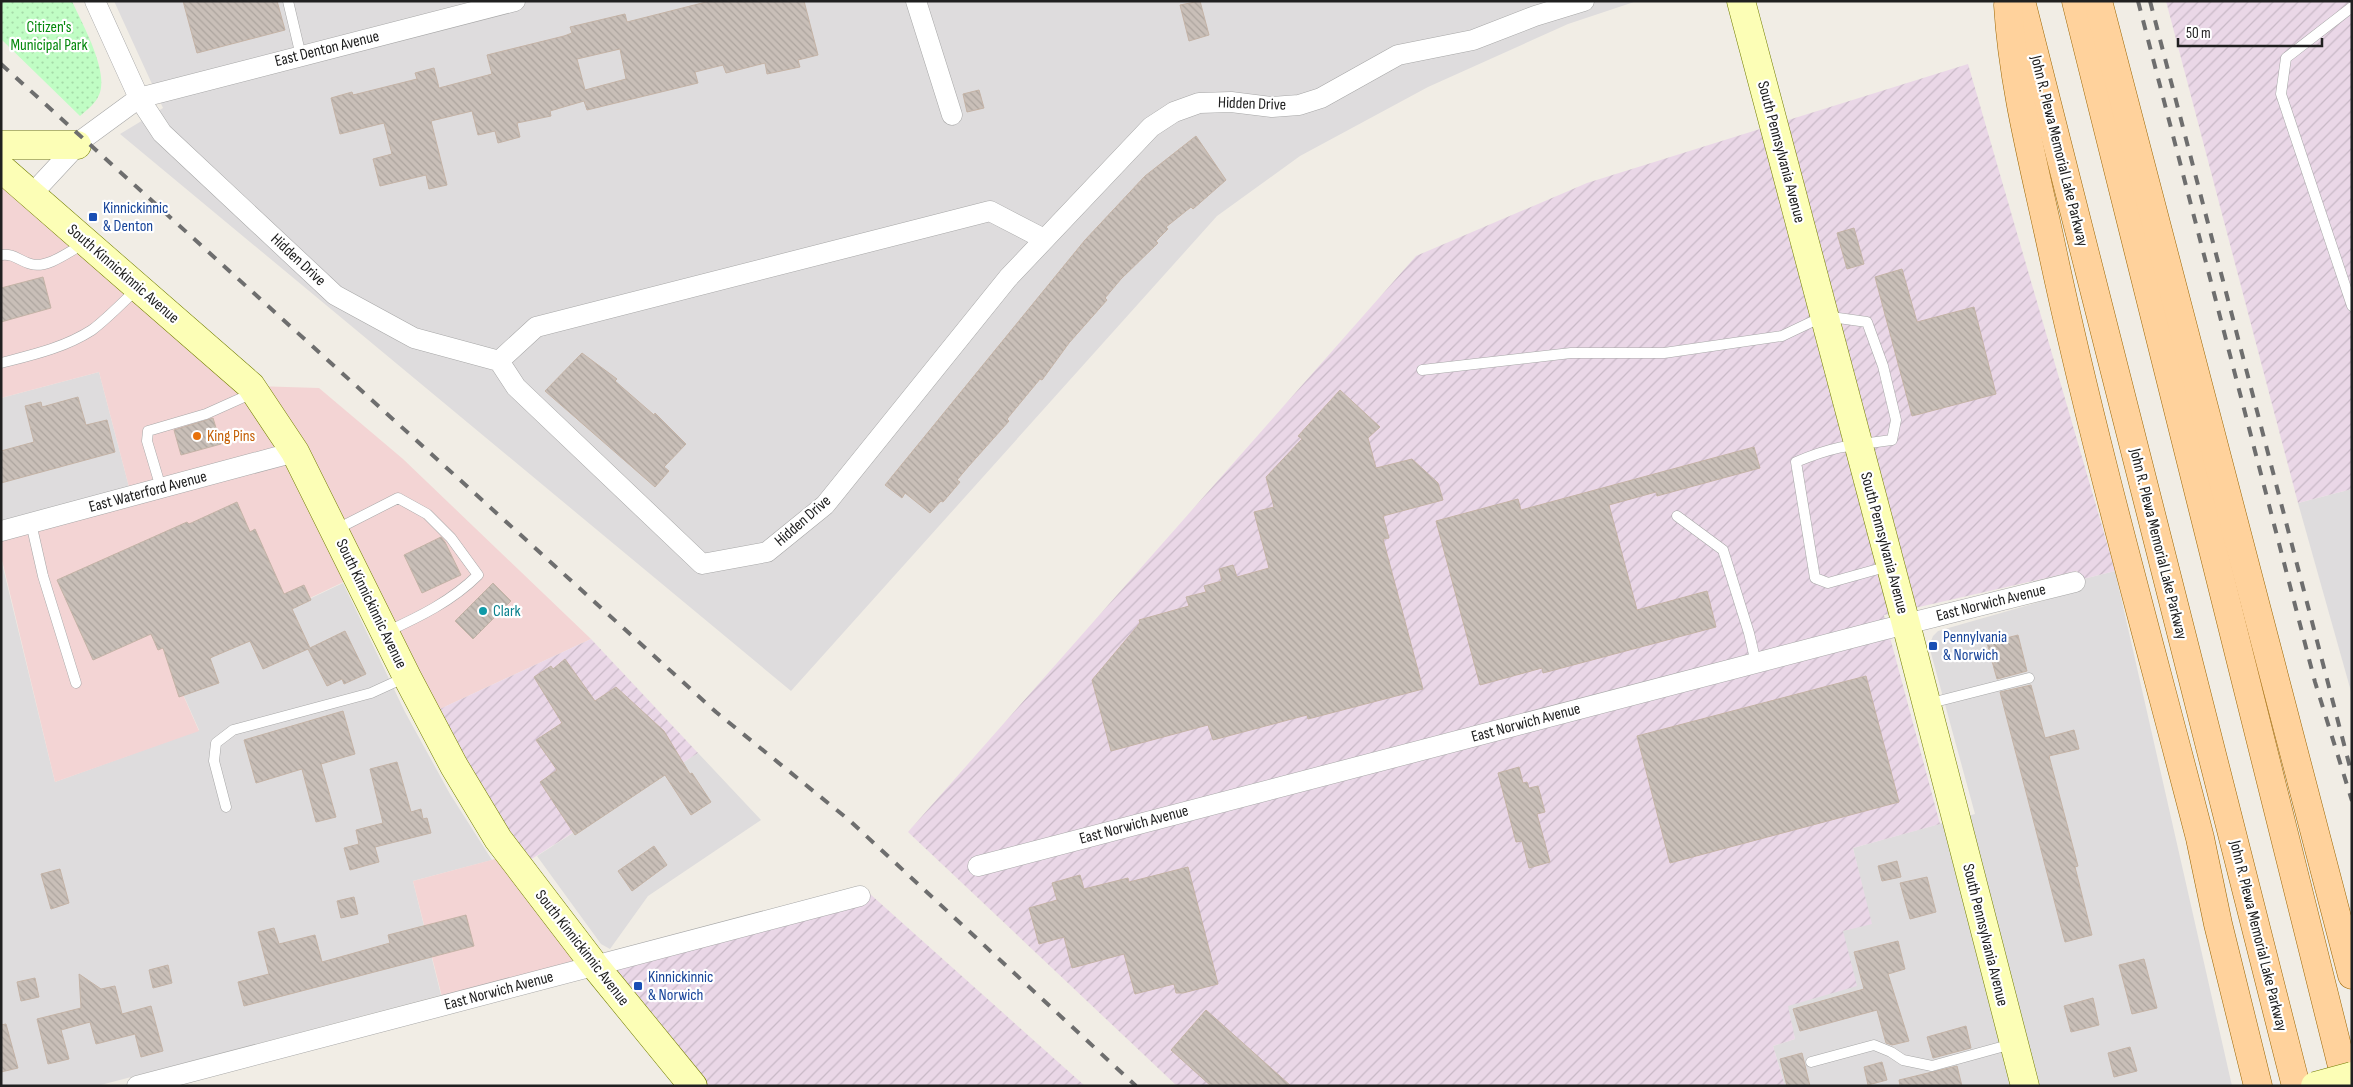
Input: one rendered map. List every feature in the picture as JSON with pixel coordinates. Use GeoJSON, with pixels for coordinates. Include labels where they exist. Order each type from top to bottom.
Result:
{"type":"FeatureCollection","features":[{"type":"Feature","properties":{"kind":"main road"},"geometry":{"type":"LineString","coordinates":[[2008,1],[2010,33],[2029,142],[2066,315],[2200,838],[2218,924],[2258,1086]]}},
{"type":"Feature","properties":{"kind":"main road","name":"John R. Plewa Memorial Lake Parkway"},"geometry":{"type":"LineString","coordinates":[[2021,1],[2296,1086]]}},
{"type":"Feature","properties":{"kind":"main road"},"geometry":{"type":"LineString","coordinates":[[2076,1],[2347,1086]]}},
{"type":"Feature","properties":{"kind":"main road"},"geometry":{"type":"LineString","coordinates":[[2098,1],[2352,975]]}},
{"type":"Feature","properties":{"kind":"street","name":"Hidden Drive"},"geometry":{"type":"LineString","coordinates":[[95,1],[139,98],[162,133],[336,295],[414,338],[499,361],[516,387],[702,564],[767,552],[825,505],[1008,278],[1151,127],[1174,112],[1199,103],[1232,102],[1272,107],[1299,105],[1320,98],[1398,55],[1473,40],[1535,16],[1584,1]]}},
{"type":"Feature","properties":{"kind":"street","name":"East Denton Avenue"},"geometry":{"type":"LineString","coordinates":[[139,98],[515,1]]}},
{"type":"Feature","properties":{"kind":"street"},"geometry":{"type":"LineString","coordinates":[[916,1],[952,115]]}},
{"type":"Feature","properties":{"kind":"street","name":"South Pennsylvania Avenue"},"geometry":{"type":"LineString","coordinates":[[1741,1],[1906,624],[2025,1086]]}},
{"type":"Feature","properties":{"kind":"street"},"geometry":{"type":"LineString","coordinates":[[32,195],[78,145],[113,116],[139,98]]}},
{"type":"Feature","properties":{"kind":"street"},"geometry":{"type":"LineString","coordinates":[[1,145],[78,145]]}},
{"type":"Feature","properties":{"kind":"street","name":"South Kinnickinnic Avenue"},"geometry":{"type":"LineString","coordinates":[[1,168],[255,392],[295,452],[407,677],[454,766],[498,840],[595,966],[693,1086]]}},
{"type":"Feature","properties":{"kind":"street"},"geometry":{"type":"LineString","coordinates":[[499,361],[536,327],[990,211],[1044,239]]}},
{"type":"Feature","properties":{"kind":"street","name":"East Waterford Avenue"},"geometry":{"type":"LineString","coordinates":[[1,532],[295,452]]}},
{"type":"Feature","properties":{"kind":"street","name":"East Norwich Avenue"},"geometry":{"type":"LineString","coordinates":[[978,866],[1906,624],[2076,582]]}},
{"type":"Feature","properties":{"kind":"street","name":"East Norwich Avenue"},"geometry":{"type":"LineString","coordinates":[[137,1086],[860,896]]}},
{"type":"Feature","properties":{"kind":"street"},"geometry":{"type":"LineString","coordinates":[[2315,1086],[2352,1076]]}},
{"type":"Feature","properties":{"kind":"lane"},"geometry":{"type":"LineString","coordinates":[[288,1],[301,56]]}},
{"type":"Feature","properties":{"kind":"lane"},"geometry":{"type":"LineString","coordinates":[[2352,6],[2286,58],[2281,94],[2352,306]]}},
{"type":"Feature","properties":{"kind":"lane"},"geometry":{"type":"LineString","coordinates":[[1,255],[10,254],[36,265],[49,262],[86,242]]}},
{"type":"Feature","properties":{"kind":"lane"},"geometry":{"type":"LineString","coordinates":[[1,363],[52,349],[79,338],[102,322],[138,288]]}},
{"type":"Feature","properties":{"kind":"lane"},"geometry":{"type":"LineString","coordinates":[[1422,370],[1571,353],[1664,353],[1782,336],[1824,316],[1867,322],[1883,366],[1896,420],[1892,440],[1858,442],[1827,449],[1796,462],[1815,578],[1828,583],[1890,566]]}},
{"type":"Feature","properties":{"kind":"lane"},"geometry":{"type":"LineString","coordinates":[[162,488],[147,441],[148,431],[206,414],[255,392]]}},
{"type":"Feature","properties":{"kind":"lane"},"geometry":{"type":"LineString","coordinates":[[334,530],[398,498],[427,514],[451,538],[478,575],[464,589],[418,617],[385,633]]}},
{"type":"Feature","properties":{"kind":"lane"},"geometry":{"type":"LineString","coordinates":[[1677,516],[1723,550],[1750,633],[1756,663]]}},
{"type":"Feature","properties":{"kind":"lane"},"geometry":{"type":"LineString","coordinates":[[31,524],[42,576],[76,683]]}},
{"type":"Feature","properties":{"kind":"lane"},"geometry":{"type":"LineString","coordinates":[[226,807],[214,762],[216,743],[233,730],[371,692],[407,677]]}},
{"type":"Feature","properties":{"kind":"lane"},"geometry":{"type":"LineString","coordinates":[[1926,704],[2029,678]]}},
{"type":"Feature","properties":{"kind":"lane"},"geometry":{"type":"LineString","coordinates":[[1811,1062],[1874,1046],[1891,1052],[1903,1060],[1932,1066],[2013,1044]]}},
{"type":"Feature","properties":{"kind":"shaded area"},"geometry":{"type":"Polygon","coordinates":[[[114,1],[1637,1],[1568,24],[1428,87],[1300,156],[1217,216],[791,691],[120,134],[163,108],[114,1]]]}},
{"type":"Feature","properties":{"kind":"shaded area"},"geometry":{"type":"Polygon","coordinates":[[[2166,1],[2352,1],[2352,489],[2298,503],[2166,1]]]}},
{"type":"Feature","properties":{"kind":"shaded area"},"geometry":{"type":"Polygon","coordinates":[[[1968,64],[2115,571],[2079,580],[2077,571],[1884,615],[1940,824],[1853,848],[1872,924],[1843,931],[1857,986],[1788,1006],[1795,1039],[1773,1046],[1785,1086],[1177,1086],[908,832],[1416,256],[1587,183],[1968,64]]]}},
{"type":"Feature","properties":{"kind":"shaded area"},"geometry":{"type":"Polygon","coordinates":[[[1,168],[251,386],[319,388],[403,459],[591,639],[427,715],[356,576],[170,665],[199,731],[55,782],[1,556],[1,531],[129,487],[99,372],[1,398],[1,168]]]}},
{"type":"Feature","properties":{"kind":"shaded area"},"geometry":{"type":"Polygon","coordinates":[[[99,372],[129,487],[1,522],[1,398],[99,372]]]}},
{"type":"Feature","properties":{"kind":"shaded area"},"geometry":{"type":"Polygon","coordinates":[[[2352,489],[2352,695],[2298,503],[2352,489]]]}},
{"type":"Feature","properties":{"kind":"shaded area"},"geometry":{"type":"Polygon","coordinates":[[[1,559],[55,782],[199,730],[170,665],[343,583],[405,712],[450,794],[492,860],[413,881],[441,995],[97,1086],[1,1086],[1,559]]]}},
{"type":"Feature","properties":{"kind":"shaded area"},"geometry":{"type":"Polygon","coordinates":[[[2115,571],[2232,1086],[1785,1086],[1773,1046],[1795,1039],[1787,1006],[1843,931],[1871,923],[1853,848],[1975,814],[1929,646],[1933,636],[1938,631],[2081,590],[2079,580],[2115,571]]]}},
{"type":"Feature","properties":{"kind":"shaded area"},"geometry":{"type":"Polygon","coordinates":[[[591,639],[698,753],[519,867],[427,715],[591,639]]]}},
{"type":"Feature","properties":{"kind":"shaded area"},"geometry":{"type":"Polygon","coordinates":[[[698,753],[761,820],[648,896],[610,949],[601,944],[537,856],[698,753]]]}},
{"type":"Feature","properties":{"kind":"shaded area"},"geometry":{"type":"Polygon","coordinates":[[[510,855],[595,966],[444,1005],[413,881],[510,855]]]}},
{"type":"Feature","properties":{"kind":"shaded area"},"geometry":{"type":"Polygon","coordinates":[[[870,894],[1085,1086],[693,1086],[595,966],[870,894]]]}},
{"type":"Feature","properties":{"kind":"green space","name":"Citizen's Municipal Park"},"geometry":{"type":"Polygon","coordinates":[[[1,1],[72,1],[89,36],[99,64],[101,78],[101,89],[97,99],[80,116],[1,39],[1,1]]]}},
{"type":"Feature","properties":{"kind":"building"},"geometry":{"type":"Polygon","coordinates":[[[183,1],[277,1],[285,30],[197,53],[183,1]]]}},
{"type":"Feature","properties":{"kind":"building"},"geometry":{"type":"Polygon","coordinates":[[[710,1],[804,1],[818,55],[798,60],[800,67],[767,74],[765,63],[726,73],[723,65],[695,72],[698,83],[587,110],[584,101],[550,111],[551,116],[517,123],[520,137],[498,143],[495,131],[478,135],[472,111],[431,121],[447,185],[429,189],[426,175],[380,186],[373,159],[392,154],[384,123],[340,134],[331,98],[352,92],[353,95],[417,79],[415,73],[434,68],[439,88],[492,74],[487,55],[564,36],[572,33],[570,27],[625,14],[627,22],[710,1]],[[620,49],[577,59],[585,90],[626,79],[620,49]]]}},
{"type":"Feature","properties":{"kind":"building"},"geometry":{"type":"Polygon","coordinates":[[[1200,1],[1209,35],[1189,41],[1180,5],[1200,1]]]}},
{"type":"Feature","properties":{"kind":"building"},"geometry":{"type":"Polygon","coordinates":[[[979,90],[984,108],[967,112],[963,94],[979,90]]]}},
{"type":"Feature","properties":{"kind":"building"},"geometry":{"type":"Polygon","coordinates":[[[1196,136],[1226,180],[1193,209],[1191,207],[1166,227],[1168,229],[1156,241],[1158,243],[1121,279],[1105,298],[1107,300],[1069,343],[1042,380],[1040,379],[1007,419],[1009,421],[957,480],[960,482],[943,502],[941,501],[930,513],[905,493],[902,498],[885,485],[1085,240],[1145,176],[1196,136]]]}},
{"type":"Feature","properties":{"kind":"building"},"geometry":{"type":"Polygon","coordinates":[[[1854,228],[1864,264],[1847,269],[1837,233],[1854,228]]]}},
{"type":"Feature","properties":{"kind":"building"},"geometry":{"type":"Polygon","coordinates":[[[1902,269],[1917,322],[1974,307],[1996,394],[1912,416],[1875,277],[1902,269]]]}},
{"type":"Feature","properties":{"kind":"building"},"geometry":{"type":"Polygon","coordinates":[[[43,277],[51,308],[1,322],[1,288],[43,277]]]}},
{"type":"Feature","properties":{"kind":"building"},"geometry":{"type":"Polygon","coordinates":[[[582,353],[617,379],[615,381],[654,415],[655,413],[686,444],[664,467],[669,471],[655,487],[545,391],[582,353]]]}},
{"type":"Feature","properties":{"kind":"building"},"geometry":{"type":"Polygon","coordinates":[[[1340,390],[1380,427],[1368,438],[1376,468],[1412,459],[1438,483],[1443,500],[1383,516],[1389,538],[1383,539],[1423,689],[1308,719],[1307,715],[1213,740],[1208,725],[1111,751],[1092,680],[1140,623],[1139,620],[1189,606],[1186,597],[1206,592],[1204,586],[1222,581],[1219,569],[1233,565],[1237,577],[1269,568],[1254,512],[1274,507],[1266,477],[1302,439],[1298,436],[1340,390]]]}},
{"type":"Feature","properties":{"kind":"building"},"geometry":{"type":"Polygon","coordinates":[[[78,397],[86,425],[107,420],[115,452],[1,483],[1,451],[34,442],[25,406],[41,402],[42,407],[78,397]]]}},
{"type":"Feature","properties":{"kind":"building","name":"King Pins"},"geometry":{"type":"Polygon","coordinates":[[[213,418],[221,444],[181,455],[174,430],[213,418]]]}},
{"type":"Feature","properties":{"kind":"building"},"geometry":{"type":"Polygon","coordinates":[[[1754,447],[1760,468],[1657,496],[1656,492],[1609,505],[1637,610],[1707,591],[1716,627],[1543,673],[1542,668],[1480,685],[1436,521],[1518,499],[1521,510],[1754,447]]]}},
{"type":"Feature","properties":{"kind":"building"},"geometry":{"type":"Polygon","coordinates":[[[237,502],[250,532],[255,529],[284,594],[304,585],[311,600],[292,609],[310,648],[345,631],[366,674],[344,684],[342,679],[327,686],[308,649],[263,669],[250,641],[210,658],[219,683],[179,697],[163,648],[158,650],[151,634],[93,660],[57,580],[187,522],[189,524],[237,502]]]}},
{"type":"Feature","properties":{"kind":"building"},"geometry":{"type":"Polygon","coordinates":[[[441,537],[461,575],[422,593],[404,555],[441,537]]]}},
{"type":"Feature","properties":{"kind":"building","name":"Clark"},"geometry":{"type":"Polygon","coordinates":[[[493,583],[511,601],[473,639],[455,621],[493,583]]]}},
{"type":"Feature","properties":{"kind":"building"},"geometry":{"type":"Polygon","coordinates":[[[2018,635],[2027,671],[1997,679],[1987,643],[2018,635]]]}},
{"type":"Feature","properties":{"kind":"building"},"geometry":{"type":"Polygon","coordinates":[[[565,659],[595,701],[616,687],[664,731],[690,774],[692,773],[711,802],[691,815],[665,775],[575,835],[540,782],[557,770],[536,740],[562,723],[534,677],[551,666],[553,669],[565,659]]]}},
{"type":"Feature","properties":{"kind":"building"},"geometry":{"type":"Polygon","coordinates":[[[1866,676],[1899,802],[1670,863],[1637,736],[1866,676]]]}},
{"type":"Feature","properties":{"kind":"building"},"geometry":{"type":"Polygon","coordinates":[[[2031,685],[2045,738],[2074,730],[2079,749],[2049,756],[2078,866],[2075,867],[2092,935],[2065,942],[2000,692],[2031,685]]]}},
{"type":"Feature","properties":{"kind":"building"},"geometry":{"type":"Polygon","coordinates":[[[343,711],[355,754],[321,764],[336,817],[316,822],[302,769],[256,783],[244,740],[343,711]]]}},
{"type":"Feature","properties":{"kind":"building"},"geometry":{"type":"Polygon","coordinates":[[[397,762],[411,812],[421,809],[423,819],[427,818],[431,833],[375,847],[379,862],[350,870],[344,848],[359,844],[356,830],[383,823],[370,769],[397,762]]]}},
{"type":"Feature","properties":{"kind":"building"},"geometry":{"type":"Polygon","coordinates":[[[1519,767],[1523,783],[1527,782],[1529,788],[1538,786],[1545,812],[1537,814],[1550,862],[1529,868],[1522,841],[1516,842],[1498,773],[1519,767]]]}},
{"type":"Feature","properties":{"kind":"building"},"geometry":{"type":"Polygon","coordinates":[[[654,846],[667,865],[632,891],[618,871],[654,846]]]}},
{"type":"Feature","properties":{"kind":"building"},"geometry":{"type":"Polygon","coordinates":[[[1897,861],[1901,877],[1882,881],[1878,866],[1897,861]]]}},
{"type":"Feature","properties":{"kind":"building"},"geometry":{"type":"Polygon","coordinates":[[[1188,867],[1218,984],[1176,993],[1174,984],[1135,994],[1124,954],[1072,968],[1064,937],[1039,944],[1029,908],[1057,900],[1052,883],[1080,875],[1084,889],[1128,878],[1129,882],[1188,867]]]}},
{"type":"Feature","properties":{"kind":"building"},"geometry":{"type":"Polygon","coordinates":[[[60,869],[69,903],[51,909],[41,874],[60,869]]]}},
{"type":"Feature","properties":{"kind":"building"},"geometry":{"type":"Polygon","coordinates":[[[1927,877],[1936,912],[1910,919],[1900,883],[1927,877]]]}},
{"type":"Feature","properties":{"kind":"building"},"geometry":{"type":"Polygon","coordinates":[[[354,897],[358,914],[341,918],[337,901],[354,897]]]}},
{"type":"Feature","properties":{"kind":"building"},"geometry":{"type":"Polygon","coordinates":[[[466,915],[474,946],[244,1006],[238,982],[269,974],[258,932],[274,928],[279,944],[315,935],[322,962],[390,943],[388,935],[466,915]]]}},
{"type":"Feature","properties":{"kind":"building"},"geometry":{"type":"Polygon","coordinates":[[[1898,941],[1905,969],[1888,974],[1909,1041],[1892,1045],[1886,1043],[1877,1010],[1800,1031],[1793,1009],[1864,989],[1854,952],[1898,941]]]}},
{"type":"Feature","properties":{"kind":"building"},"geometry":{"type":"Polygon","coordinates":[[[2144,959],[2157,1008],[2132,1014],[2119,965],[2144,959]]]}},
{"type":"Feature","properties":{"kind":"building"},"geometry":{"type":"Polygon","coordinates":[[[168,965],[172,983],[153,988],[149,970],[168,965]]]}},
{"type":"Feature","properties":{"kind":"building"},"geometry":{"type":"Polygon","coordinates":[[[79,974],[101,989],[115,986],[122,1014],[151,1006],[163,1051],[141,1057],[135,1034],[96,1044],[90,1022],[61,1030],[69,1059],[48,1064],[37,1019],[81,1008],[79,974]]]}},
{"type":"Feature","properties":{"kind":"building"},"geometry":{"type":"Polygon","coordinates":[[[35,978],[39,997],[21,1001],[17,982],[35,978]]]}},
{"type":"Feature","properties":{"kind":"building"},"geometry":{"type":"Polygon","coordinates":[[[2093,998],[2099,1025],[2071,1032],[2064,1006],[2093,998]]]}},
{"type":"Feature","properties":{"kind":"building"},"geometry":{"type":"Polygon","coordinates":[[[1206,1010],[1291,1086],[1211,1086],[1171,1050],[1206,1010]]]}},
{"type":"Feature","properties":{"kind":"building"},"geometry":{"type":"Polygon","coordinates":[[[6,1024],[18,1068],[1,1072],[1,1025],[6,1024]]]}},
{"type":"Feature","properties":{"kind":"building"},"geometry":{"type":"Polygon","coordinates":[[[1966,1026],[1971,1048],[1933,1058],[1927,1037],[1966,1026]]]}},
{"type":"Feature","properties":{"kind":"building"},"geometry":{"type":"Polygon","coordinates":[[[2130,1047],[2137,1071],[2114,1077],[2108,1053],[2130,1047]]]}},
{"type":"Feature","properties":{"kind":"building"},"geometry":{"type":"Polygon","coordinates":[[[1802,1053],[1810,1086],[1787,1086],[1780,1059],[1802,1053]]]}},
{"type":"Feature","properties":{"kind":"building"},"geometry":{"type":"Polygon","coordinates":[[[1882,1062],[1887,1080],[1868,1085],[1864,1067],[1882,1062]]]}},
{"type":"Feature","properties":{"kind":"building"},"geometry":{"type":"Polygon","coordinates":[[[1957,1066],[1962,1086],[1900,1086],[1899,1080],[1957,1066]]]}},
{"type":"Feature","properties":{"kind":"railway"},"geometry":{"type":"LineString","coordinates":[[2138,1],[2315,682],[2352,801]]}},
{"type":"Feature","properties":{"kind":"railway"},"geometry":{"type":"LineString","coordinates":[[2150,1],[2352,775]]}},
{"type":"Feature","properties":{"kind":"railway"},"geometry":{"type":"LineString","coordinates":[[1,64],[716,712],[849,820],[1136,1086]]}},
{"type":"Feature","properties":{"kind":"place","name":"Kinnickinnic & Denton"},"geometry":{"type":"Point","coordinates":[93,217]}},
{"type":"Feature","properties":{"kind":"place","name":"King Pins"},"geometry":{"type":"Point","coordinates":[197,436]}},
{"type":"Feature","properties":{"kind":"place","name":"Clark"},"geometry":{"type":"Point","coordinates":[483,611]}},
{"type":"Feature","properties":{"kind":"place","name":"Pennylvania & Norwich"},"geometry":{"type":"Point","coordinates":[1933,646]}},
{"type":"Feature","properties":{"kind":"place","name":"Kinnickinnic & Norwich"},"geometry":{"type":"Point","coordinates":[638,986]}}]}
